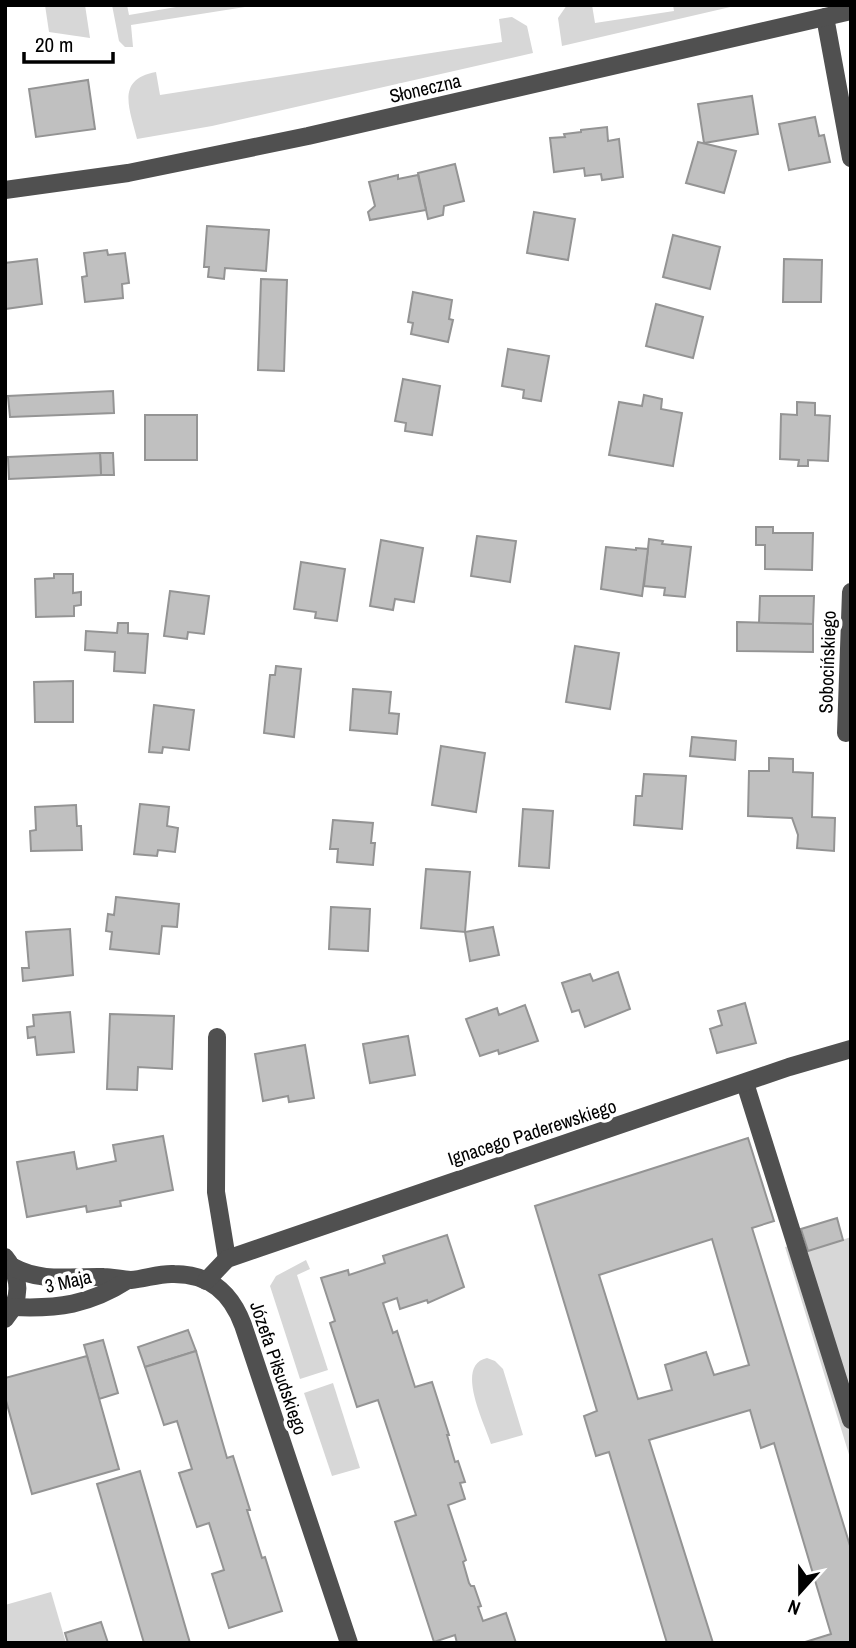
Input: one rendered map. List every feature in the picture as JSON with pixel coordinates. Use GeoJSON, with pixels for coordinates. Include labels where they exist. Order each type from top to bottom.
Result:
{"type":"FeatureCollection","features":[{"type":"Feature","properties":{"kind":"street","name":"Słoneczna"},"geometry":{"type":"LineString","coordinates":[[5,190],[128,173],[308,136],[851,11]]}},
{"type":"Feature","properties":{"kind":"street"},"geometry":{"type":"LineString","coordinates":[[825,17],[851,158]]}},
{"type":"Feature","properties":{"kind":"street","name":"Sobocińskiego"},"geometry":{"type":"LineString","coordinates":[[846,733],[851,592]]}},
{"type":"Feature","properties":{"kind":"street"},"geometry":{"type":"LineString","coordinates":[[206,1281],[227,1259],[216,1192],[216,1037]]}},
{"type":"Feature","properties":{"kind":"street","name":"Ignacego Paderewskiego"},"geometry":{"type":"LineString","coordinates":[[227,1259],[789,1066],[851,1049]]}},
{"type":"Feature","properties":{"kind":"street"},"geometry":{"type":"LineString","coordinates":[[745,1083],[851,1420]]}},
{"type":"Feature","properties":{"kind":"street"},"geometry":{"type":"LineString","coordinates":[[9,1262],[17,1276],[18,1294],[9,1313]]}},
{"type":"Feature","properties":{"kind":"street","name":"3 Maja"},"geometry":{"type":"LineString","coordinates":[[9,1262],[28,1275],[43,1278],[107,1276],[128,1280],[172,1273],[206,1281]]}},
{"type":"Feature","properties":{"kind":"street","name":"3 Maja"},"geometry":{"type":"LineString","coordinates":[[9,1313],[68,1307],[108,1293],[128,1280]]}},
{"type":"Feature","properties":{"kind":"street","name":"Józefa Piłsudskiego"},"geometry":{"type":"LineString","coordinates":[[206,1281],[224,1292],[236,1306],[349,1643]]}},
{"type":"Feature","properties":{"kind":"shaded area"},"geometry":{"type":"Polygon","coordinates":[[[45,5],[85,5],[90,38],[49,32],[45,5]]]}},
{"type":"Feature","properties":{"kind":"shaded area"},"geometry":{"type":"Polygon","coordinates":[[[112,5],[127,5],[129,15],[188,5],[258,5],[131,25],[133,47],[125,47],[119,41],[112,5]]]}},
{"type":"Feature","properties":{"kind":"shaded area"},"geometry":{"type":"Polygon","coordinates":[[[567,5],[592,5],[595,23],[674,11],[673,5],[739,5],[562,46],[558,18],[567,5]]]}},
{"type":"Feature","properties":{"kind":"shaded area"},"geometry":{"type":"Polygon","coordinates":[[[512,17],[527,26],[533,53],[212,126],[137,139],[128,97],[135,81],[143,76],[156,72],[160,95],[502,42],[499,19],[512,17]]]}},
{"type":"Feature","properties":{"kind":"shaded area"},"geometry":{"type":"Polygon","coordinates":[[[851,1237],[851,1461],[785,1247],[805,1241],[808,1251],[851,1237]]]}},
{"type":"Feature","properties":{"kind":"shaded area"},"geometry":{"type":"Polygon","coordinates":[[[306,1260],[310,1269],[297,1275],[328,1370],[300,1379],[270,1286],[276,1276],[306,1260]]]}},
{"type":"Feature","properties":{"kind":"shaded area"},"geometry":{"type":"Polygon","coordinates":[[[487,1358],[503,1369],[523,1435],[491,1444],[478,1410],[472,1383],[477,1363],[487,1358]]]}},
{"type":"Feature","properties":{"kind":"shaded area"},"geometry":{"type":"Polygon","coordinates":[[[333,1383],[360,1468],[332,1476],[304,1393],[333,1383]]]}},
{"type":"Feature","properties":{"kind":"shaded area"},"geometry":{"type":"Polygon","coordinates":[[[51,1592],[66,1643],[5,1643],[5,1605],[51,1592]]]}},
{"type":"Feature","properties":{"kind":"building"},"geometry":{"type":"Polygon","coordinates":[[[88,80],[95,129],[36,137],[29,89],[88,80]]]}},
{"type":"Feature","properties":{"kind":"building"},"geometry":{"type":"Polygon","coordinates":[[[752,96],[758,134],[704,143],[698,104],[752,96]]]}},
{"type":"Feature","properties":{"kind":"building"},"geometry":{"type":"Polygon","coordinates":[[[815,117],[819,136],[824,135],[830,162],[789,170],[779,124],[815,117]]]}},
{"type":"Feature","properties":{"kind":"building"},"geometry":{"type":"Polygon","coordinates":[[[607,127],[608,141],[619,139],[623,177],[602,180],[601,174],[585,176],[584,168],[554,172],[550,138],[607,127]]]}},
{"type":"Feature","properties":{"kind":"building"},"geometry":{"type":"Polygon","coordinates":[[[698,142],[736,151],[724,193],[686,183],[698,142]]]}},
{"type":"Feature","properties":{"kind":"building"},"geometry":{"type":"Polygon","coordinates":[[[455,164],[464,201],[444,206],[443,215],[428,219],[418,173],[455,164]]]}},
{"type":"Feature","properties":{"kind":"building"},"geometry":{"type":"Polygon","coordinates":[[[398,175],[398,179],[418,175],[426,210],[370,220],[368,212],[375,206],[369,182],[398,175]]]}},
{"type":"Feature","properties":{"kind":"building"},"geometry":{"type":"Polygon","coordinates":[[[534,212],[575,219],[568,260],[527,253],[534,212]]]}},
{"type":"Feature","properties":{"kind":"building"},"geometry":{"type":"Polygon","coordinates":[[[207,226],[269,230],[266,271],[225,268],[224,279],[208,277],[209,267],[204,267],[207,226]]]}},
{"type":"Feature","properties":{"kind":"building"},"geometry":{"type":"Polygon","coordinates":[[[673,235],[720,247],[710,289],[663,277],[673,235]]]}},
{"type":"Feature","properties":{"kind":"building"},"geometry":{"type":"Polygon","coordinates":[[[107,250],[108,255],[125,253],[129,283],[122,284],[123,298],[85,302],[82,277],[87,276],[84,253],[107,250]]]}},
{"type":"Feature","properties":{"kind":"building"},"geometry":{"type":"Polygon","coordinates":[[[37,259],[42,304],[5,309],[5,263],[37,259]]]}},
{"type":"Feature","properties":{"kind":"building"},"geometry":{"type":"Polygon","coordinates":[[[784,259],[822,260],[821,302],[783,302],[784,259]]]}},
{"type":"Feature","properties":{"kind":"building"},"geometry":{"type":"Polygon","coordinates":[[[261,279],[287,280],[284,371],[258,370],[261,279]]]}},
{"type":"Feature","properties":{"kind":"building"},"geometry":{"type":"Polygon","coordinates":[[[413,292],[452,300],[449,319],[453,320],[448,342],[411,334],[413,323],[408,322],[413,292]]]}},
{"type":"Feature","properties":{"kind":"building"},"geometry":{"type":"Polygon","coordinates":[[[656,304],[703,317],[693,358],[646,346],[656,304]]]}},
{"type":"Feature","properties":{"kind":"building"},"geometry":{"type":"Polygon","coordinates":[[[508,349],[549,356],[541,401],[523,398],[524,390],[502,386],[508,349]]]}},
{"type":"Feature","properties":{"kind":"building"},"geometry":{"type":"Polygon","coordinates":[[[403,379],[440,386],[432,435],[405,431],[406,423],[395,421],[403,379]]]}},
{"type":"Feature","properties":{"kind":"building"},"geometry":{"type":"Polygon","coordinates":[[[113,391],[114,413],[10,417],[8,396],[113,391]]]}},
{"type":"Feature","properties":{"kind":"building"},"geometry":{"type":"Polygon","coordinates":[[[644,395],[662,399],[661,409],[682,413],[673,466],[609,455],[619,402],[642,406],[644,395]]]}},
{"type":"Feature","properties":{"kind":"building"},"geometry":{"type":"Polygon","coordinates":[[[797,402],[815,403],[815,415],[830,416],[828,461],[808,460],[808,466],[798,466],[799,460],[780,459],[781,414],[797,415],[797,402]]]}},
{"type":"Feature","properties":{"kind":"building"},"geometry":{"type":"Polygon","coordinates":[[[145,415],[197,415],[197,460],[145,460],[145,415]]]}},
{"type":"Feature","properties":{"kind":"building"},"geometry":{"type":"Polygon","coordinates":[[[100,453],[113,453],[114,475],[101,475],[100,453]]]}},
{"type":"Feature","properties":{"kind":"building"},"geometry":{"type":"Polygon","coordinates":[[[100,453],[101,475],[9,479],[8,457],[100,453]]]}},
{"type":"Feature","properties":{"kind":"building"},"geometry":{"type":"Polygon","coordinates":[[[756,527],[773,527],[773,533],[813,533],[812,570],[765,569],[765,545],[756,545],[756,527]]]}},
{"type":"Feature","properties":{"kind":"building"},"geometry":{"type":"Polygon","coordinates":[[[477,536],[516,541],[510,582],[471,576],[477,536]]]}},
{"type":"Feature","properties":{"kind":"building"},"geometry":{"type":"Polygon","coordinates":[[[649,539],[663,541],[662,544],[691,547],[685,597],[664,595],[665,588],[644,586],[649,539]]]}},
{"type":"Feature","properties":{"kind":"building"},"geometry":{"type":"Polygon","coordinates":[[[381,540],[423,548],[414,602],[395,599],[393,610],[370,606],[381,540]]]}},
{"type":"Feature","properties":{"kind":"building"},"geometry":{"type":"Polygon","coordinates":[[[606,547],[648,549],[642,596],[601,589],[606,547]]]}},
{"type":"Feature","properties":{"kind":"building"},"geometry":{"type":"Polygon","coordinates":[[[301,562],[345,569],[337,621],[315,618],[316,612],[294,609],[301,562]]]}},
{"type":"Feature","properties":{"kind":"building"},"geometry":{"type":"Polygon","coordinates":[[[54,574],[73,574],[73,593],[81,592],[81,605],[74,606],[74,616],[36,617],[35,579],[54,578],[54,574]]]}},
{"type":"Feature","properties":{"kind":"building"},"geometry":{"type":"Polygon","coordinates":[[[170,591],[209,596],[204,634],[188,632],[187,639],[164,636],[170,591]]]}},
{"type":"Feature","properties":{"kind":"building"},"geometry":{"type":"Polygon","coordinates":[[[760,596],[814,596],[813,624],[759,623],[760,596]]]}},
{"type":"Feature","properties":{"kind":"building"},"geometry":{"type":"Polygon","coordinates":[[[737,622],[813,624],[813,652],[737,651],[737,622]]]}},
{"type":"Feature","properties":{"kind":"building"},"geometry":{"type":"Polygon","coordinates":[[[118,623],[128,623],[128,633],[148,634],[145,673],[114,671],[115,652],[85,650],[86,631],[117,633],[118,623]]]}},
{"type":"Feature","properties":{"kind":"building"},"geometry":{"type":"Polygon","coordinates":[[[575,646],[619,653],[610,709],[566,702],[575,646]]]}},
{"type":"Feature","properties":{"kind":"building"},"geometry":{"type":"Polygon","coordinates":[[[276,666],[301,669],[294,737],[264,733],[270,675],[275,675],[276,666]]]}},
{"type":"Feature","properties":{"kind":"building"},"geometry":{"type":"Polygon","coordinates":[[[73,681],[73,722],[35,722],[34,682],[73,681]]]}},
{"type":"Feature","properties":{"kind":"building"},"geometry":{"type":"Polygon","coordinates":[[[353,689],[391,692],[389,713],[399,714],[397,734],[350,730],[353,689]]]}},
{"type":"Feature","properties":{"kind":"building"},"geometry":{"type":"Polygon","coordinates":[[[154,705],[194,710],[189,750],[163,747],[162,753],[149,752],[154,705]]]}},
{"type":"Feature","properties":{"kind":"building"},"geometry":{"type":"Polygon","coordinates":[[[692,737],[736,741],[735,760],[690,756],[692,737]]]}},
{"type":"Feature","properties":{"kind":"building"},"geometry":{"type":"Polygon","coordinates":[[[441,746],[485,753],[476,812],[432,805],[441,746]]]}},
{"type":"Feature","properties":{"kind":"building"},"geometry":{"type":"Polygon","coordinates":[[[769,758],[793,759],[793,772],[813,773],[812,817],[835,818],[834,851],[797,848],[798,835],[792,818],[748,816],[749,771],[769,771],[769,758]]]}},
{"type":"Feature","properties":{"kind":"building"},"geometry":{"type":"Polygon","coordinates":[[[644,774],[686,776],[682,829],[634,825],[636,796],[642,796],[644,774]]]}},
{"type":"Feature","properties":{"kind":"building"},"geometry":{"type":"Polygon","coordinates":[[[140,804],[169,807],[167,826],[178,828],[175,852],[158,850],[157,856],[134,854],[140,804]]]}},
{"type":"Feature","properties":{"kind":"building"},"geometry":{"type":"Polygon","coordinates":[[[76,805],[77,826],[81,826],[82,850],[31,851],[30,831],[36,830],[35,807],[76,805]]]}},
{"type":"Feature","properties":{"kind":"building"},"geometry":{"type":"Polygon","coordinates":[[[523,809],[553,811],[549,868],[519,866],[523,809]]]}},
{"type":"Feature","properties":{"kind":"building"},"geometry":{"type":"Polygon","coordinates":[[[333,820],[373,823],[373,865],[337,862],[338,849],[330,849],[333,820]]]}},
{"type":"Feature","properties":{"kind":"building"},"geometry":{"type":"Polygon","coordinates":[[[426,869],[470,872],[465,932],[421,928],[426,869]]]}},
{"type":"Feature","properties":{"kind":"building"},"geometry":{"type":"Polygon","coordinates":[[[116,897],[179,904],[177,927],[162,926],[159,954],[110,949],[112,932],[106,931],[108,914],[114,915],[116,897]]]}},
{"type":"Feature","properties":{"kind":"building"},"geometry":{"type":"Polygon","coordinates":[[[331,907],[370,909],[368,951],[329,949],[331,907]]]}},
{"type":"Feature","properties":{"kind":"building"},"geometry":{"type":"Polygon","coordinates":[[[493,927],[499,955],[470,961],[465,932],[493,927]]]}},
{"type":"Feature","properties":{"kind":"building"},"geometry":{"type":"Polygon","coordinates":[[[70,929],[73,975],[23,981],[22,968],[29,968],[26,932],[70,929]]]}},
{"type":"Feature","properties":{"kind":"building"},"geometry":{"type":"Polygon","coordinates":[[[618,972],[630,1009],[585,1027],[579,1010],[572,1012],[562,983],[590,974],[593,981],[618,972]]]}},
{"type":"Feature","properties":{"kind":"building"},"geometry":{"type":"Polygon","coordinates":[[[745,1003],[756,1043],[717,1053],[710,1029],[722,1025],[718,1011],[745,1003]]]}},
{"type":"Feature","properties":{"kind":"building"},"geometry":{"type":"Polygon","coordinates":[[[525,1005],[538,1041],[499,1054],[498,1050],[480,1056],[466,1019],[497,1008],[499,1015],[525,1005]]]}},
{"type":"Feature","properties":{"kind":"building"},"geometry":{"type":"Polygon","coordinates":[[[70,1012],[74,1052],[37,1055],[35,1037],[28,1038],[27,1027],[34,1026],[33,1015],[70,1012]]]}},
{"type":"Feature","properties":{"kind":"building"},"geometry":{"type":"Polygon","coordinates":[[[110,1014],[174,1016],[172,1069],[138,1067],[137,1090],[107,1089],[110,1014]]]}},
{"type":"Feature","properties":{"kind":"building"},"geometry":{"type":"Polygon","coordinates":[[[408,1036],[415,1075],[370,1083],[363,1044],[408,1036]]]}},
{"type":"Feature","properties":{"kind":"building"},"geometry":{"type":"Polygon","coordinates":[[[305,1045],[314,1098],[289,1102],[288,1096],[263,1101],[255,1054],[305,1045]]]}},
{"type":"Feature","properties":{"kind":"building"},"geometry":{"type":"Polygon","coordinates":[[[163,1136],[173,1190],[120,1201],[121,1206],[87,1212],[86,1206],[27,1217],[17,1162],[74,1152],[77,1169],[116,1161],[113,1145],[163,1136]]]}},
{"type":"Feature","properties":{"kind":"building"},"geometry":{"type":"Polygon","coordinates":[[[748,1138],[774,1221],[752,1228],[851,1549],[851,1643],[802,1643],[831,1634],[774,1443],[761,1448],[750,1410],[649,1440],[713,1643],[667,1643],[609,1452],[596,1456],[584,1416],[597,1411],[535,1206],[748,1138]],[[712,1239],[599,1275],[638,1399],[672,1390],[665,1365],[706,1352],[714,1375],[749,1365],[712,1239]]]}},
{"type":"Feature","properties":{"kind":"building"},"geometry":{"type":"Polygon","coordinates":[[[837,1218],[843,1240],[808,1251],[801,1229],[837,1218]]]}},
{"type":"Feature","properties":{"kind":"building"},"geometry":{"type":"Polygon","coordinates":[[[447,1235],[464,1287],[428,1303],[427,1300],[400,1309],[397,1298],[383,1303],[393,1333],[397,1331],[415,1387],[432,1382],[455,1462],[458,1461],[465,1482],[460,1483],[465,1499],[448,1505],[466,1560],[463,1562],[469,1583],[474,1586],[483,1621],[506,1613],[516,1643],[457,1643],[455,1635],[434,1642],[395,1522],[416,1515],[378,1400],[357,1407],[330,1323],[335,1321],[321,1278],[348,1270],[349,1275],[385,1263],[383,1256],[447,1235]]]}},
{"type":"Feature","properties":{"kind":"building"},"geometry":{"type":"Polygon","coordinates":[[[188,1330],[196,1351],[145,1367],[138,1347],[188,1330]]]}},
{"type":"Feature","properties":{"kind":"building"},"geometry":{"type":"Polygon","coordinates":[[[103,1340],[118,1393],[99,1399],[84,1345],[103,1340]]]}},
{"type":"Feature","properties":{"kind":"building"},"geometry":{"type":"Polygon","coordinates":[[[196,1351],[227,1458],[233,1456],[262,1558],[265,1557],[282,1611],[229,1628],[212,1574],[224,1570],[209,1523],[197,1527],[179,1473],[192,1469],[177,1421],[164,1425],[145,1367],[196,1351]]]}},
{"type":"Feature","properties":{"kind":"building"},"geometry":{"type":"Polygon","coordinates":[[[87,1356],[119,1469],[32,1494],[5,1397],[5,1378],[87,1356]]]}},
{"type":"Feature","properties":{"kind":"building"},"geometry":{"type":"Polygon","coordinates":[[[140,1471],[190,1643],[144,1643],[97,1484],[140,1471]]]}},
{"type":"Feature","properties":{"kind":"building"},"geometry":{"type":"Polygon","coordinates":[[[101,1622],[108,1643],[68,1643],[65,1633],[101,1622]]]}}]}
